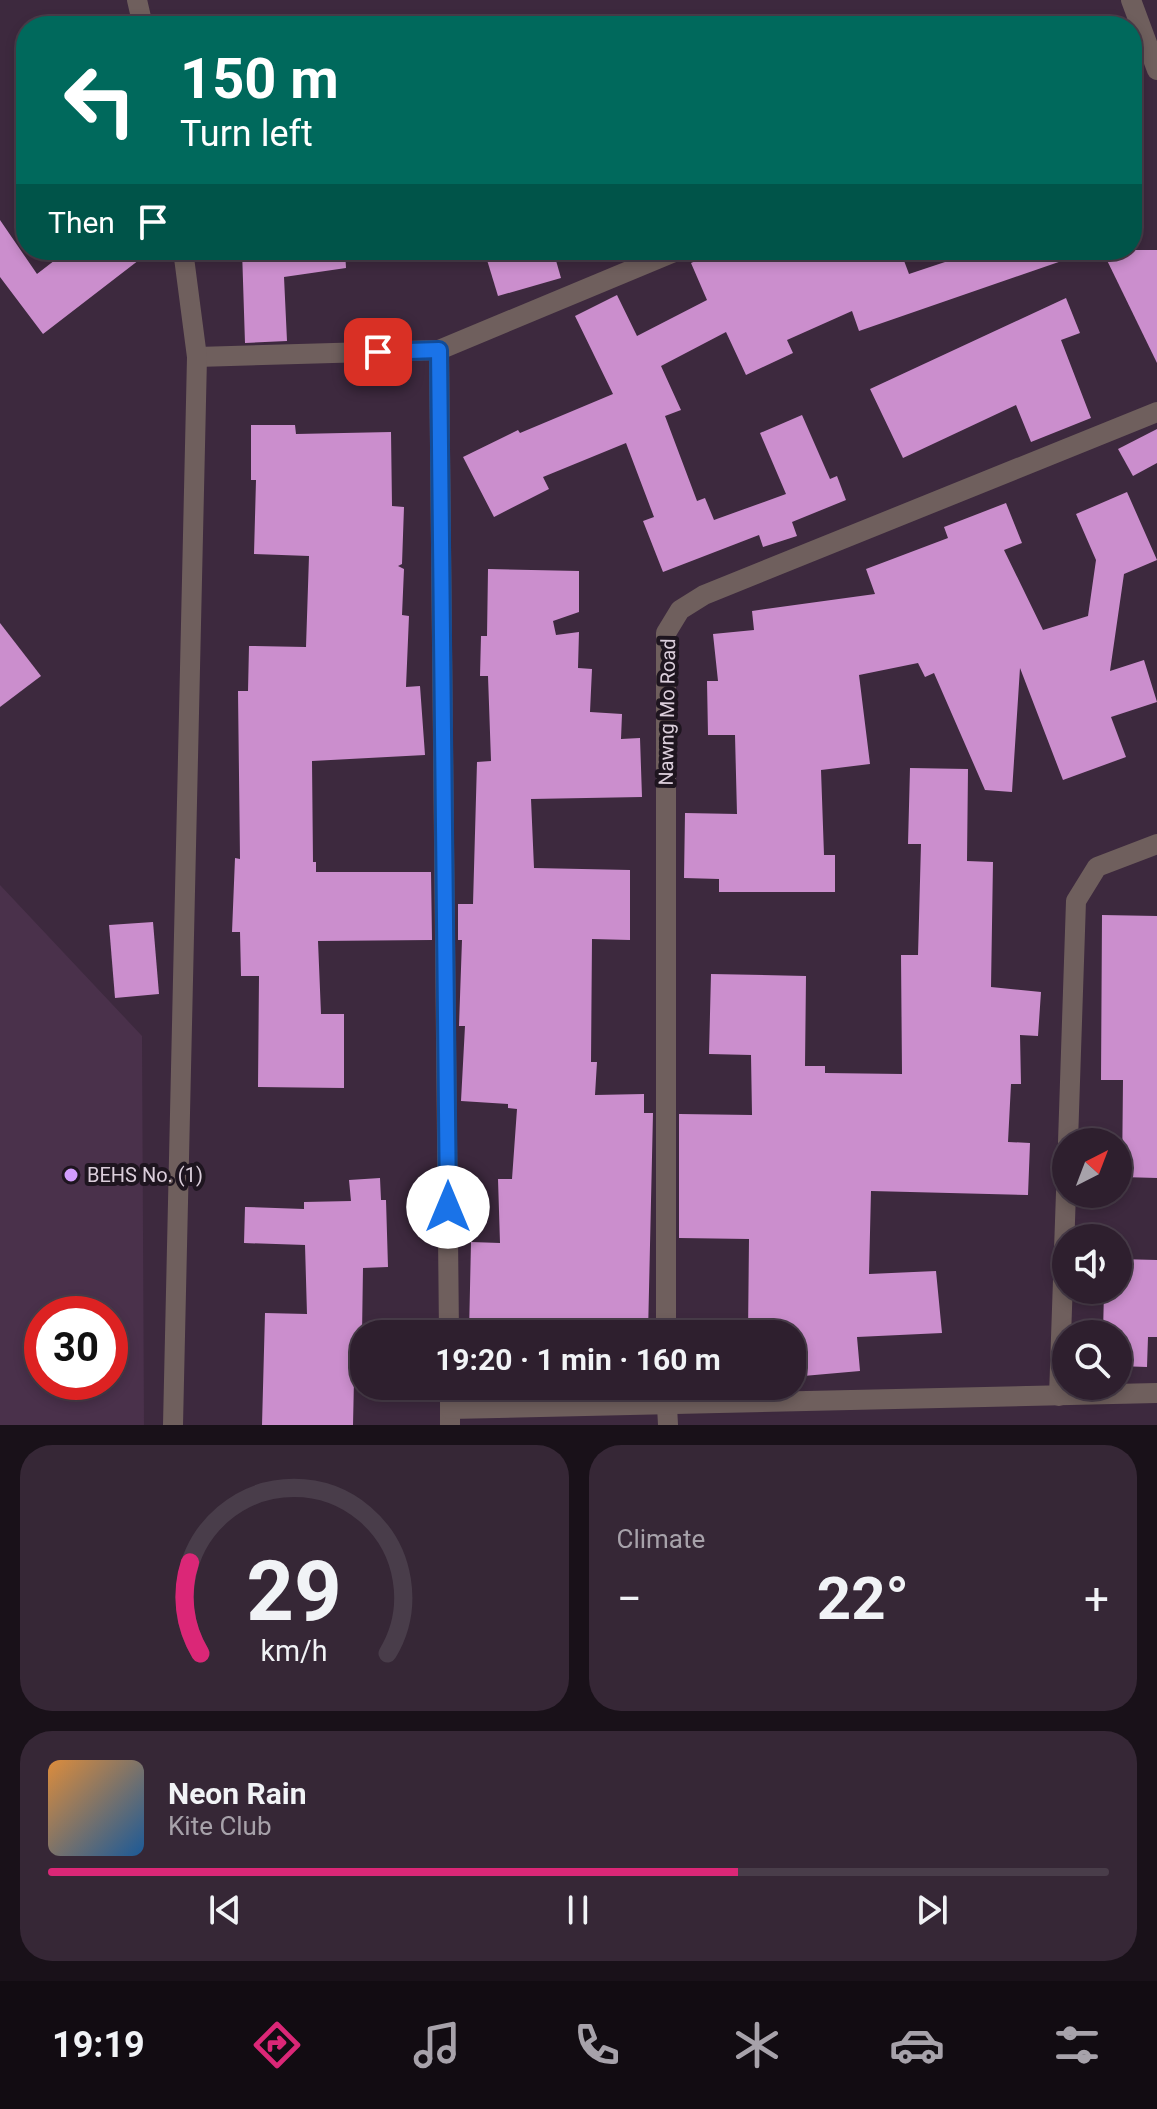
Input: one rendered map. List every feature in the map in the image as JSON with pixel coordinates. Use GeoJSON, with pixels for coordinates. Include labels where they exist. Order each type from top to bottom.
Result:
{"type":"FeatureCollection","features":[{"type":"Feature","properties":{"kind":"street"},"geometry":{"type":"LineString","coordinates":[[1142,36],[1149,59]]}},
{"type":"Feature","properties":{"kind":"street"},"geometry":{"type":"LineString","coordinates":[[173,1425],[197,357],[184,260]]}},
{"type":"Feature","properties":{"kind":"street"},"geometry":{"type":"LineString","coordinates":[[197,357],[439,350],[655,260]]}},
{"type":"Feature","properties":{"kind":"street"},"geometry":{"type":"LineString","coordinates":[[439,350],[449,1320]]}},
{"type":"Feature","properties":{"kind":"street","name":"Nawng Mo Road"},"geometry":{"type":"LineString","coordinates":[[666,1320],[666,633],[680,610],[704,595],[1157,412]]}},
{"type":"Feature","properties":{"kind":"street"},"geometry":{"type":"LineString","coordinates":[[1068,1128],[1076,901],[1097,867],[1157,844]]}},
{"type":"Feature","properties":{"kind":"street"},"geometry":{"type":"LineString","coordinates":[[1062,1320],[1065,1208]]}},
{"type":"Feature","properties":{"kind":"street"},"geometry":{"type":"LineString","coordinates":[[1132,1394],[1157,1393]]}},
{"type":"Feature","properties":{"kind":"street"},"geometry":{"type":"LineString","coordinates":[[450,1417],[667,1406],[1052,1396]]}},
{"type":"Feature","properties":{"kind":"shaded area","name":"BEHS No. (1)"},"geometry":{"type":"Polygon","coordinates":[[[0,885],[142,1036],[144,1425],[0,1425],[0,885]]]}},
{"type":"Feature","properties":{"kind":"building"},"geometry":{"type":"Polygon","coordinates":[[[0,220],[16,243],[16,260],[27,260],[37,274],[55,260],[139,260],[43,334],[0,277],[0,220]]]}},
{"type":"Feature","properties":{"kind":"building"},"geometry":{"type":"Polygon","coordinates":[[[1142,250],[1157,250],[1157,363],[1107,260],[1142,260],[1142,250]]]}},
{"type":"Feature","properties":{"kind":"building"},"geometry":{"type":"Polygon","coordinates":[[[242,260],[346,260],[346,268],[284,277],[287,341],[245,343],[242,260]]]}},
{"type":"Feature","properties":{"kind":"building"},"geometry":{"type":"Polygon","coordinates":[[[487,260],[556,260],[561,278],[498,296],[487,260]]]}},
{"type":"Feature","properties":{"kind":"building"},"geometry":{"type":"Polygon","coordinates":[[[698,260],[904,260],[909,274],[951,260],[1065,260],[859,331],[852,311],[787,340],[793,353],[746,375],[726,332],[661,366],[681,410],[665,416],[697,501],[705,498],[714,520],[786,494],[760,433],[802,415],[830,479],[837,476],[846,500],[792,522],[797,536],[763,547],[759,535],[663,572],[643,521],[654,517],[626,443],[543,477],[549,489],[494,517],[463,457],[518,430],[520,433],[613,394],[575,316],[617,295],[637,336],[707,300],[691,263],[698,260]]]}},
{"type":"Feature","properties":{"kind":"building"},"geometry":{"type":"Polygon","coordinates":[[[1066,298],[1080,333],[1061,340],[1091,418],[1031,442],[1016,405],[903,458],[870,389],[1066,298]]]}},
{"type":"Feature","properties":{"kind":"building"},"geometry":{"type":"Polygon","coordinates":[[[251,425],[295,425],[296,434],[391,432],[392,506],[404,507],[402,564],[398,566],[404,569],[402,615],[409,616],[406,687],[420,686],[425,755],[312,761],[313,862],[316,862],[316,872],[431,872],[432,940],[318,941],[321,1014],[344,1014],[344,1088],[258,1087],[259,976],[241,976],[240,932],[232,932],[235,858],[240,859],[238,691],[248,691],[249,646],[306,647],[309,556],[254,554],[256,480],[251,480],[251,425]]]}},
{"type":"Feature","properties":{"kind":"building"},"geometry":{"type":"Polygon","coordinates":[[[1157,429],[1157,463],[1133,476],[1118,449],[1157,429]]]}},
{"type":"Feature","properties":{"kind":"building"},"geometry":{"type":"Polygon","coordinates":[[[1127,492],[1157,560],[1124,574],[1110,671],[1144,660],[1157,702],[1111,717],[1126,757],[1063,780],[1020,668],[1012,792],[985,790],[934,673],[925,677],[918,663],[859,675],[870,764],[821,770],[824,855],[835,855],[835,892],[719,892],[719,879],[684,878],[685,813],[737,814],[735,735],[708,735],[707,681],[718,681],[713,634],[754,630],[752,611],[875,594],[866,569],[948,538],[944,527],[1006,503],[1022,543],[1004,550],[1043,630],[1088,616],[1096,560],[1076,514],[1127,492]]]}},
{"type":"Feature","properties":{"kind":"building"},"geometry":{"type":"Polygon","coordinates":[[[488,569],[579,571],[579,612],[553,621],[556,635],[579,632],[578,668],[592,669],[590,712],[622,714],[621,739],[640,738],[642,797],[531,799],[534,868],[630,870],[630,940],[592,939],[591,1062],[597,1062],[595,1095],[644,1094],[644,1113],[653,1113],[648,1320],[469,1320],[471,1242],[500,1243],[498,1179],[512,1179],[517,1109],[508,1108],[508,1104],[461,1101],[465,1026],[459,1026],[462,940],[458,940],[458,904],[473,904],[477,762],[491,761],[488,676],[480,676],[481,636],[487,636],[488,569]]]}},
{"type":"Feature","properties":{"kind":"building"},"geometry":{"type":"Polygon","coordinates":[[[0,623],[41,676],[0,707],[0,623]]]}},
{"type":"Feature","properties":{"kind":"building"},"geometry":{"type":"Polygon","coordinates":[[[910,768],[968,769],[967,861],[993,862],[991,987],[1041,992],[1038,1036],[1020,1035],[1021,1084],[1011,1084],[1008,1142],[1030,1143],[1028,1195],[871,1191],[869,1274],[936,1271],[942,1333],[857,1337],[860,1371],[806,1376],[806,1320],[748,1320],[749,1239],[679,1238],[679,1114],[752,1115],[751,1055],[709,1054],[711,974],[806,976],[805,1066],[825,1066],[825,1073],[902,1074],[901,955],[918,955],[921,844],[908,844],[910,768]]]}},
{"type":"Feature","properties":{"kind":"building"},"geometry":{"type":"Polygon","coordinates":[[[1102,915],[1157,916],[1157,1178],[1132,1177],[1132,1128],[1123,1128],[1123,1080],[1101,1080],[1102,915]]]}},
{"type":"Feature","properties":{"kind":"building"},"geometry":{"type":"Polygon","coordinates":[[[153,922],[159,994],[115,998],[109,925],[153,922]]]}},
{"type":"Feature","properties":{"kind":"building"},"geometry":{"type":"Polygon","coordinates":[[[380,1178],[381,1200],[386,1200],[388,1267],[363,1268],[362,1320],[350,1320],[353,1425],[262,1425],[265,1313],[307,1314],[305,1245],[244,1243],[245,1207],[304,1209],[304,1202],[351,1201],[349,1180],[380,1178]]]}},
{"type":"Feature","properties":{"kind":"building"},"geometry":{"type":"Polygon","coordinates":[[[1132,1259],[1157,1260],[1157,1337],[1148,1337],[1147,1367],[1132,1366],[1132,1320],[1103,1320],[1104,1304],[1132,1304],[1132,1259]]]}},
{"type":"Feature","properties":{"kind":"place","name":"BEHS No. (1)"},"geometry":{"type":"Point","coordinates":[71,1175]}},
{"type":"Feature","properties":{"kind":"route"},"geometry":{"type":"LineString","coordinates":[[378,352],[439,350],[448,1207]]}}]}
